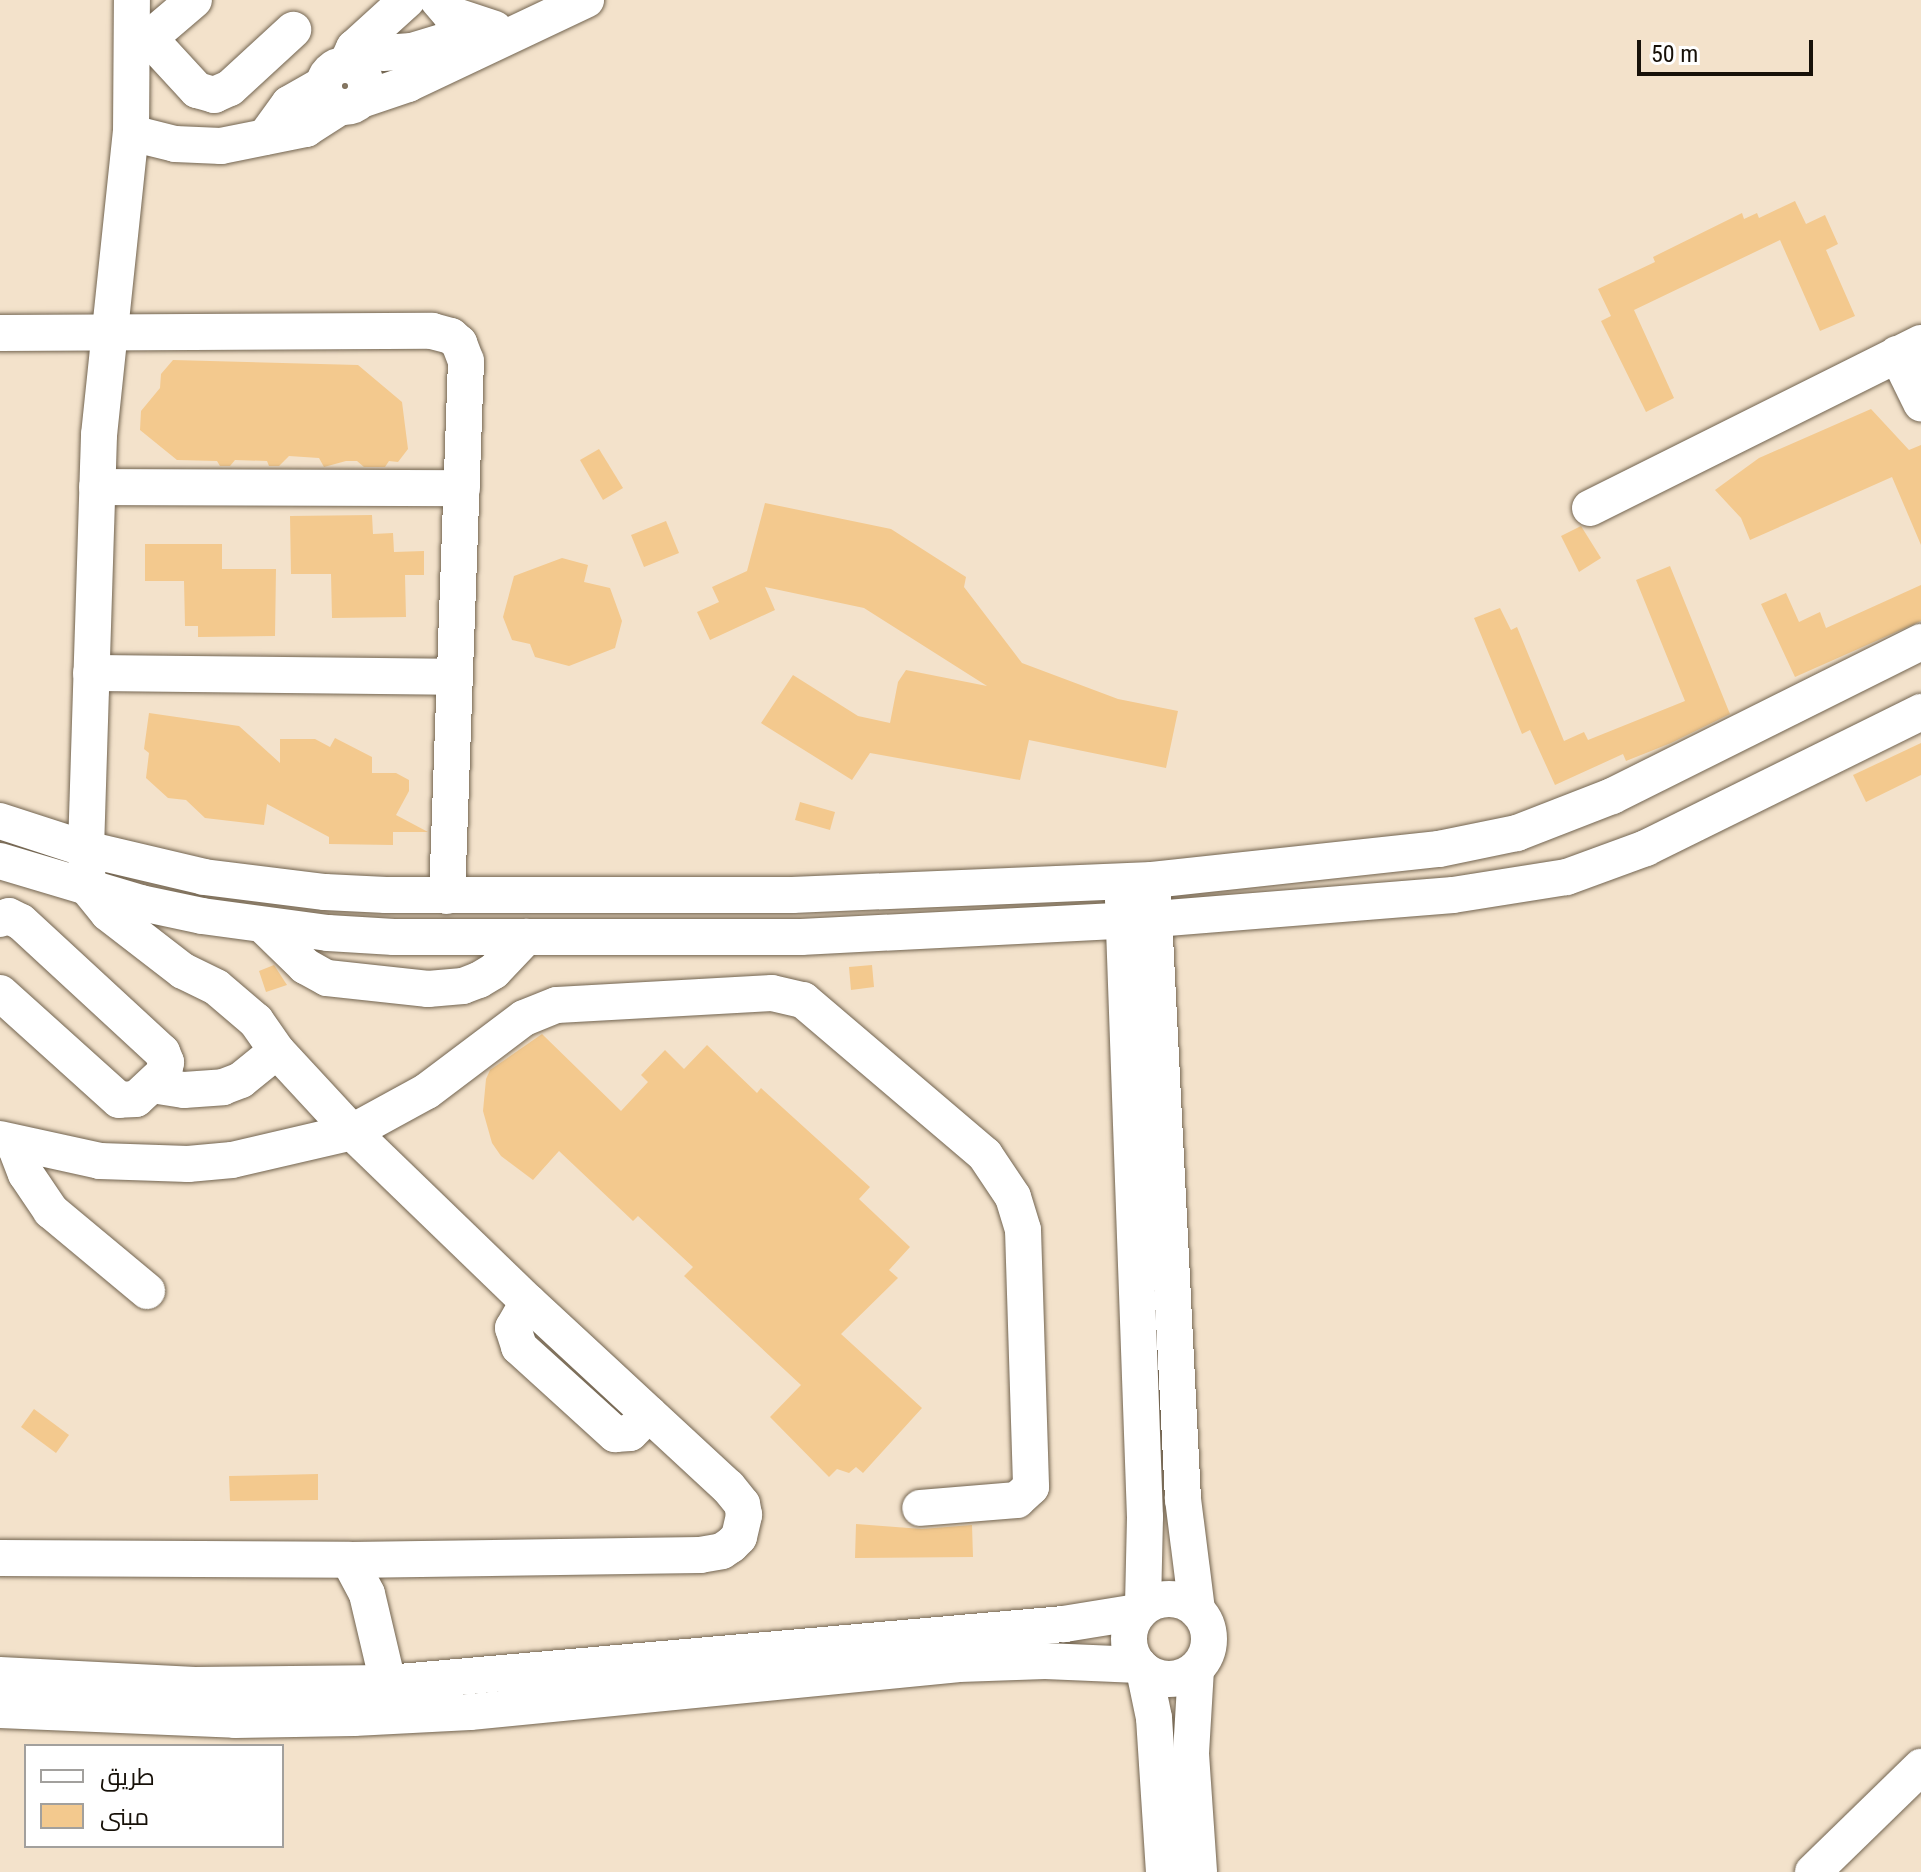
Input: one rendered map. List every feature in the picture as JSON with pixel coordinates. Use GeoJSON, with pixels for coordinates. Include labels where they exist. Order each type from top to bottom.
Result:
{"type":"FeatureCollection","features":[{"type":"Feature","properties":{"kind":"street"},"geometry":{"type":"LineString","coordinates":[[0,1558],[349,1560],[700,1555],[722,1551],[739,1537],[744,1515],[742,1504],[728,1487],[528,1302],[352,1132],[277,1051],[256,1021],[216,987],[183,971],[108,913],[88,888],[86,849],[102,383],[141,45],[132,0]]}},
{"type":"Feature","properties":{"kind":"street"},"geometry":{"type":"LineString","coordinates":[[141,45],[194,0]]}},
{"type":"Feature","properties":{"kind":"street"},"geometry":{"type":"LineString","coordinates":[[438,0],[450,14],[501,31]]}},
{"type":"Feature","properties":{"kind":"street"},"geometry":{"type":"LineString","coordinates":[[131,133],[175,144],[198,146],[265,137],[289,104],[353,81],[412,51],[501,31],[586,0]]}},
{"type":"Feature","properties":{"kind":"street"},"geometry":{"type":"LineString","coordinates":[[353,81],[396,29],[404,3]]}},
{"type":"Feature","properties":{"kind":"street"},"geometry":{"type":"LineString","coordinates":[[141,45],[197,90],[214,95],[230,88],[293,30]]}},
{"type":"Feature","properties":{"kind":"street"},"geometry":{"type":"LineString","coordinates":[[353,81],[408,84],[501,31]]}},
{"type":"Feature","properties":{"kind":"street"},"geometry":{"type":"LineString","coordinates":[[0,333],[432,331],[451,336],[464,351],[447,896]]}},
{"type":"Feature","properties":{"kind":"street"},"geometry":{"type":"LineString","coordinates":[[1590,508],[1909,348],[1921,403]]}},
{"type":"Feature","properties":{"kind":"street"},"geometry":{"type":"LineString","coordinates":[[97,487],[462,488]]}},
{"type":"Feature","properties":{"kind":"street"},"geometry":{"type":"LineString","coordinates":[[0,821],[86,849],[204,877],[325,892],[447,896],[792,895],[1137,881],[1439,849],[1478,843],[1553,822],[1612,796],[1921,642]]}},
{"type":"Feature","properties":{"kind":"street"},"geometry":{"type":"LineString","coordinates":[[91,673],[455,677]]}},
{"type":"Feature","properties":{"kind":"street"},"geometry":{"type":"LineString","coordinates":[[0,861],[141,903],[263,925],[394,937],[801,937],[1140,920],[1453,895],[1567,877],[1646,848],[1921,712]]}},
{"type":"Feature","properties":{"kind":"street"},"geometry":{"type":"LineString","coordinates":[[1553,822],[1564,850],[1567,877]]}},
{"type":"Feature","properties":{"kind":"street"},"geometry":{"type":"LineString","coordinates":[[1137,881],[1185,1529],[1197,1610],[1209,1633],[1208,1646],[1196,1669],[1191,1754],[1199,1872]]}},
{"type":"Feature","properties":{"kind":"street"},"geometry":{"type":"LineString","coordinates":[[0,919],[9,916],[21,922],[162,1052],[166,1062],[164,1073],[136,1099],[119,1100],[0,993]]}},
{"type":"Feature","properties":{"kind":"street"},"geometry":{"type":"LineString","coordinates":[[1140,920],[1145,1517],[1141,1610],[1128,1639],[1141,1668],[1154,1718],[1164,1872]]}},
{"type":"Feature","properties":{"kind":"street"},"geometry":{"type":"LineString","coordinates":[[263,925],[305,966],[327,978],[428,989],[463,986],[479,980],[494,971],[526,937]]}},
{"type":"Feature","properties":{"kind":"street"},"geometry":{"type":"LineString","coordinates":[[7,1141],[100,1161],[188,1164],[275,1152],[352,1132],[427,1091],[524,1018],[557,1005],[772,993],[803,1000],[985,1155],[1009,1190],[1023,1230],[1031,1487],[1017,1500],[920,1508]]}},
{"type":"Feature","properties":{"kind":"street"},"geometry":{"type":"LineString","coordinates":[[152,1085],[184,1090],[223,1087],[241,1080],[277,1051]]}},
{"type":"Feature","properties":{"kind":"street"},"geometry":{"type":"LineString","coordinates":[[7,1141],[51,1211],[147,1291]]}},
{"type":"Feature","properties":{"kind":"street"},"geometry":{"type":"LineString","coordinates":[[349,1560],[367,1594],[388,1683]]}},
{"type":"Feature","properties":{"kind":"street"},"geometry":{"type":"LineString","coordinates":[[0,1675],[195,1685],[388,1683],[1064,1624],[1141,1610],[1153,1601],[1176,1599],[1197,1610]]}},
{"type":"Feature","properties":{"kind":"street"},"geometry":{"type":"LineString","coordinates":[[0,1710],[235,1720],[354,1718],[470,1712],[957,1664],[1045,1661],[1141,1668],[1170,1679],[1196,1669]]}},
{"type":"Feature","properties":{"kind":"street"},"geometry":{"type":"LineString","coordinates":[[1813,1872],[1921,1767]]}},
{"type":"Feature","properties":{"kind":"building"},"geometry":{"type":"Polygon","coordinates":[[[1795,201],[1806,224],[1825,215],[1838,244],[1826,250],[1855,316],[1820,331],[1780,240],[1634,310],[1674,398],[1646,412],[1601,321],[1611,316],[1598,289],[1655,262],[1653,257],[1742,213],[1744,219],[1757,213],[1759,218],[1795,201]]]}},
{"type":"Feature","properties":{"kind":"building"},"geometry":{"type":"Polygon","coordinates":[[[173,360],[358,365],[402,402],[408,449],[398,462],[389,461],[385,467],[364,467],[357,461],[346,461],[324,467],[319,458],[289,456],[279,466],[269,466],[267,461],[235,460],[230,466],[220,466],[217,461],[177,460],[140,430],[141,411],[160,388],[161,374],[173,360]]]}},
{"type":"Feature","properties":{"kind":"building"},"geometry":{"type":"Polygon","coordinates":[[[1871,409],[1909,450],[1921,445],[1921,545],[1892,477],[1750,540],[1741,518],[1715,490],[1759,458],[1871,409]]]}},
{"type":"Feature","properties":{"kind":"building"},"geometry":{"type":"Polygon","coordinates":[[[599,449],[623,488],[603,500],[580,460],[599,449]]]}},
{"type":"Feature","properties":{"kind":"building"},"geometry":{"type":"Polygon","coordinates":[[[765,503],[891,529],[966,577],[964,587],[1022,663],[1118,699],[1178,711],[1166,768],[1029,740],[1020,780],[870,753],[852,780],[761,723],[793,675],[858,716],[890,723],[898,682],[906,670],[987,686],[864,608],[765,587],[775,610],[710,640],[697,612],[719,602],[712,587],[747,571],[765,503]]]}},
{"type":"Feature","properties":{"kind":"building"},"geometry":{"type":"Polygon","coordinates":[[[372,515],[373,534],[393,533],[394,552],[424,551],[424,575],[405,575],[406,617],[332,618],[331,574],[291,574],[290,516],[372,515]]]}},
{"type":"Feature","properties":{"kind":"building"},"geometry":{"type":"Polygon","coordinates":[[[666,521],[679,553],[644,567],[631,535],[666,521]]]}},
{"type":"Feature","properties":{"kind":"building"},"geometry":{"type":"Polygon","coordinates":[[[1581,526],[1601,558],[1579,572],[1561,536],[1581,526]]]}},
{"type":"Feature","properties":{"kind":"building"},"geometry":{"type":"Polygon","coordinates":[[[145,544],[222,544],[222,569],[276,569],[275,636],[198,637],[198,626],[185,626],[184,581],[145,581],[145,544]]]}},
{"type":"Feature","properties":{"kind":"building"},"geometry":{"type":"Polygon","coordinates":[[[562,558],[588,565],[584,582],[610,588],[622,621],[615,648],[569,666],[535,657],[530,644],[512,640],[503,617],[514,576],[562,558]]]}},
{"type":"Feature","properties":{"kind":"building"},"geometry":{"type":"Polygon","coordinates":[[[1670,566],[1730,714],[1671,743],[1626,761],[1623,754],[1555,785],[1530,730],[1522,734],[1474,618],[1500,608],[1511,630],[1517,627],[1564,741],[1584,732],[1588,740],[1685,701],[1636,580],[1670,566]]]}},
{"type":"Feature","properties":{"kind":"building"},"geometry":{"type":"Polygon","coordinates":[[[1921,585],[1921,621],[1795,677],[1761,604],[1786,593],[1799,622],[1820,612],[1826,628],[1921,585]]]}},
{"type":"Feature","properties":{"kind":"building"},"geometry":{"type":"Polygon","coordinates":[[[149,713],[239,726],[280,763],[280,739],[315,739],[330,747],[335,738],[372,757],[372,773],[396,773],[409,780],[409,791],[396,815],[428,832],[393,832],[393,845],[329,844],[329,837],[267,804],[264,825],[205,818],[186,800],[168,798],[146,778],[149,753],[144,749],[149,713]]]}},
{"type":"Feature","properties":{"kind":"building"},"geometry":{"type":"Polygon","coordinates":[[[1921,743],[1921,775],[1866,802],[1853,775],[1921,743]]]}},
{"type":"Feature","properties":{"kind":"building"},"geometry":{"type":"Polygon","coordinates":[[[800,802],[835,812],[830,830],[795,820],[800,802]]]}},
{"type":"Feature","properties":{"kind":"building"},"geometry":{"type":"Polygon","coordinates":[[[274,965],[287,985],[266,992],[259,971],[274,965]]]}},
{"type":"Feature","properties":{"kind":"building"},"geometry":{"type":"Polygon","coordinates":[[[872,965],[874,987],[851,990],[849,967],[872,965]]]}},
{"type":"Feature","properties":{"kind":"building"},"geometry":{"type":"Polygon","coordinates":[[[542,1034],[621,1111],[648,1082],[641,1075],[665,1050],[684,1069],[707,1045],[757,1093],[761,1088],[870,1187],[859,1199],[910,1247],[889,1270],[898,1278],[841,1334],[922,1408],[863,1473],[856,1467],[849,1473],[837,1469],[829,1477],[770,1417],[801,1385],[684,1276],[693,1267],[638,1216],[633,1221],[559,1151],[533,1180],[501,1156],[492,1143],[483,1111],[486,1079],[490,1070],[542,1034]]]}},
{"type":"Feature","properties":{"kind":"building"},"geometry":{"type":"Polygon","coordinates":[[[34,1409],[69,1435],[56,1453],[21,1427],[34,1409]]]}},
{"type":"Feature","properties":{"kind":"building"},"geometry":{"type":"Polygon","coordinates":[[[318,1474],[318,1500],[230,1501],[229,1476],[318,1474]]]}},
{"type":"Feature","properties":{"kind":"building"},"geometry":{"type":"Polygon","coordinates":[[[856,1524],[922,1529],[972,1525],[973,1557],[855,1558],[856,1524]]]}}]}
